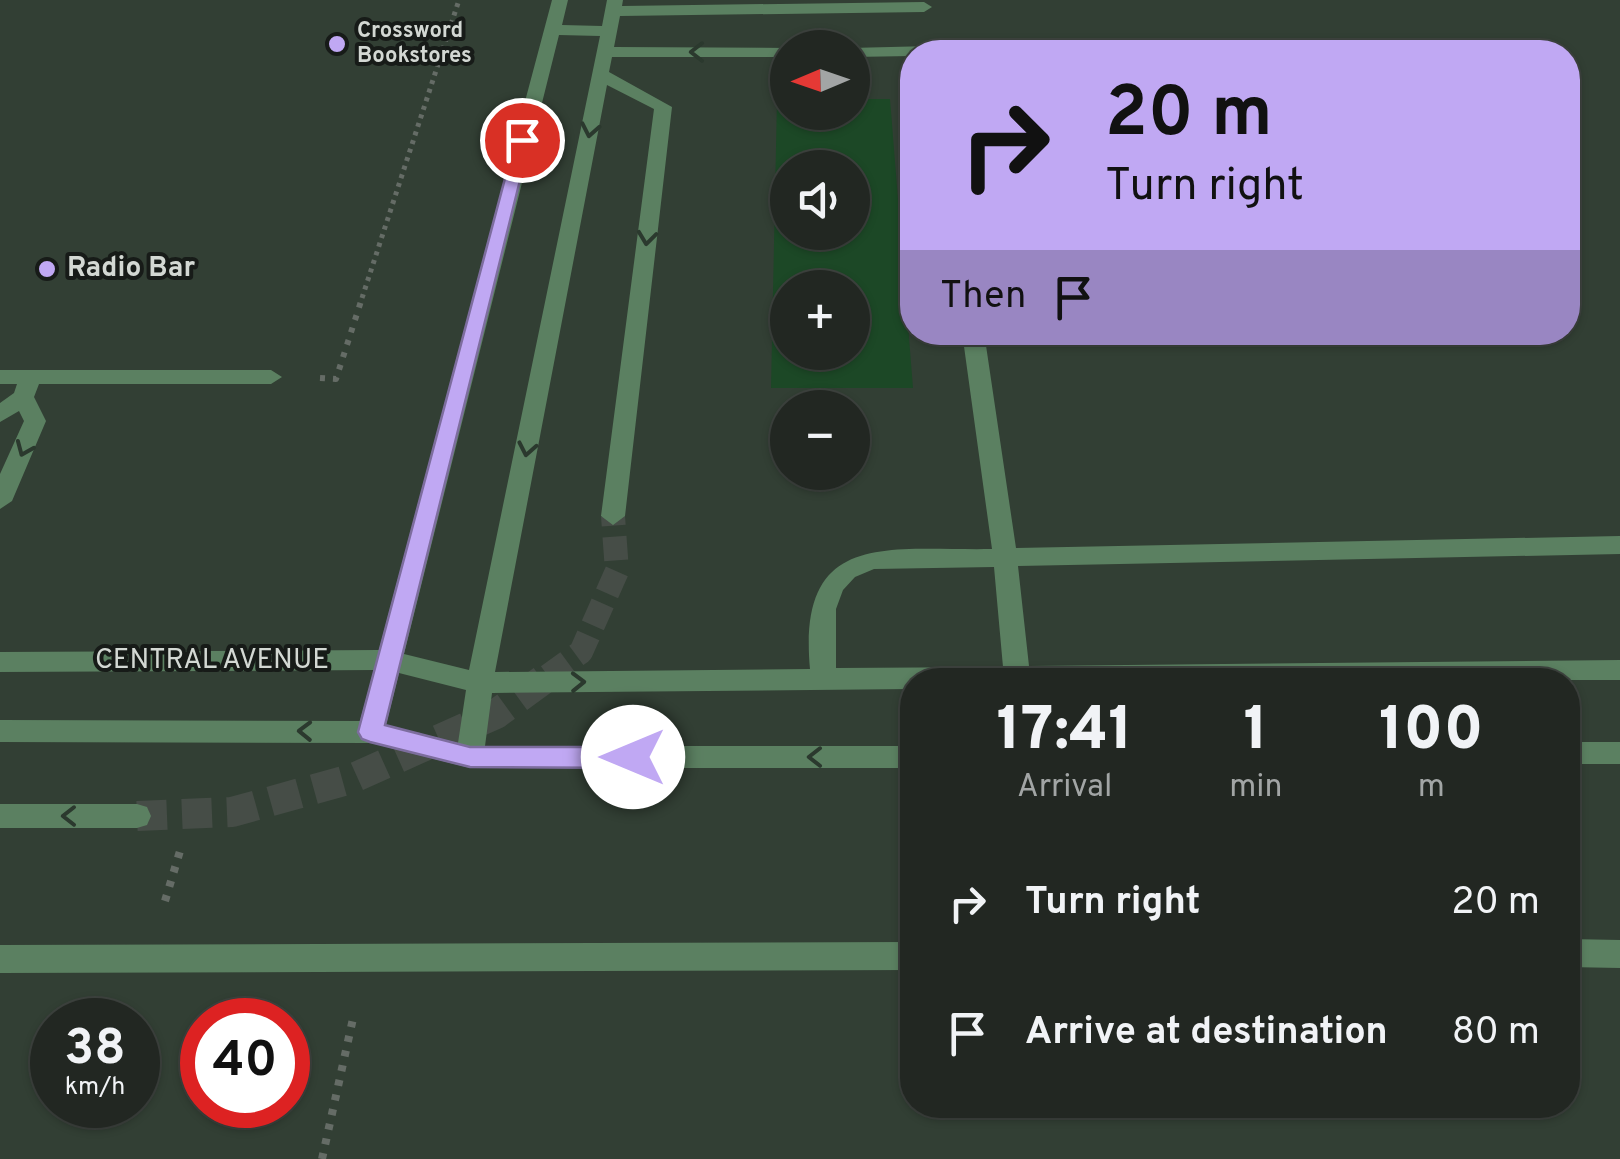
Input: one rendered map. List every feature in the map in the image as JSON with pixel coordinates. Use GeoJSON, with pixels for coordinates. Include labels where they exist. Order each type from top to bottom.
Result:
{"type":"FeatureCollection","features":[{"type":"Feature","properties":{"kind":"street"},"geometry":{"type":"LineString","coordinates":[[370,732],[560,0]]}},
{"type":"Feature","properties":{"kind":"street"},"geometry":{"type":"LineString","coordinates":[[609,34],[928,28]]}},
{"type":"Feature","properties":{"kind":"street"},"geometry":{"type":"LineString","coordinates":[[870,46],[928,28]]}},
{"type":"Feature","properties":{"kind":"street"},"geometry":{"type":"LineString","coordinates":[[550,30],[770,50]]}},
{"type":"Feature","properties":{"kind":"street"},"geometry":{"type":"LineString","coordinates":[[609,34],[663,107],[613,516]]}},
{"type":"Feature","properties":{"kind":"street"},"geometry":{"type":"LineString","coordinates":[[470,757],[480,684],[609,34]]}},
{"type":"Feature","properties":{"kind":"street"},"geometry":{"type":"LineString","coordinates":[[974,345],[1006,557],[1016,668]]}},
{"type":"Feature","properties":{"kind":"street"},"geometry":{"type":"LineString","coordinates":[[0,377],[27,387],[271,377]]}},
{"type":"Feature","properties":{"kind":"street"},"geometry":{"type":"LineString","coordinates":[[0,414],[27,387]]}},
{"type":"Feature","properties":{"kind":"street"},"geometry":{"type":"LineString","coordinates":[[0,501],[36,421],[27,387]]}},
{"type":"Feature","properties":{"kind":"street"},"geometry":{"type":"LineString","coordinates":[[824,680],[819,642],[826,596],[844,572],[872,560],[1620,546]]}},
{"type":"Feature","properties":{"kind":"street","name":"CENTRAL AVENUE"},"geometry":{"type":"LineString","coordinates":[[0,662],[388,660],[480,684],[900,679]]}},
{"type":"Feature","properties":{"kind":"street","name":"CENTRAL AVENUE"},"geometry":{"type":"LineString","coordinates":[[1580,671],[1620,670]]}},
{"type":"Feature","properties":{"kind":"street"},"geometry":{"type":"LineString","coordinates":[[0,730],[370,732],[470,757],[900,757]]}},
{"type":"Feature","properties":{"kind":"street"},"geometry":{"type":"LineString","coordinates":[[1580,753],[1620,752]]}},
{"type":"Feature","properties":{"kind":"street"},"geometry":{"type":"LineString","coordinates":[[0,816],[137,816]]}},
{"type":"Feature","properties":{"kind":"street"},"geometry":{"type":"LineString","coordinates":[[1580,953],[1620,954]]}},
{"type":"Feature","properties":{"kind":"street"},"geometry":{"type":"LineString","coordinates":[[0,959],[900,956]]}},
{"type":"Feature","properties":{"kind":"path"},"geometry":{"type":"LineString","coordinates":[[271,377],[336,378],[459,0]]}},
{"type":"Feature","properties":{"kind":"path"},"geometry":{"type":"LineString","coordinates":[[322,1159],[366,959]]}},
{"type":"Feature","properties":{"kind":"shaded area"},"geometry":{"type":"Polygon","coordinates":[[[0,0],[1620,0],[1620,1159],[0,1159],[0,0]]]}},
{"type":"Feature","properties":{"kind":"green space"},"geometry":{"type":"Polygon","coordinates":[[[870,99],[890,99],[900,225],[900,345],[910,345],[913,388],[771,388],[771,370],[870,370],[870,270],[773,270],[774,250],[870,250],[870,150],[776,150],[776,130],[870,130],[870,99]]]}},
{"type":"Feature","properties":{"kind":"tunnel"},"geometry":{"type":"LineString","coordinates":[[548,676],[581,652],[617,571],[613,516]]}},
{"type":"Feature","properties":{"kind":"tunnel"},"geometry":{"type":"LineString","coordinates":[[137,816],[232,812],[351,779],[496,714],[551,674]]}},
{"type":"Feature","properties":{"kind":"place","name":"Crossword Bookstores"},"geometry":{"type":"Point","coordinates":[337,44]}},
{"type":"Feature","properties":{"kind":"place","name":"Radio Bar"},"geometry":{"type":"Point","coordinates":[47,269]}},
{"type":"Feature","properties":{"kind":"route"},"geometry":{"type":"LineString","coordinates":[[522,140],[370,732],[470,757],[633,757]]}}]}
